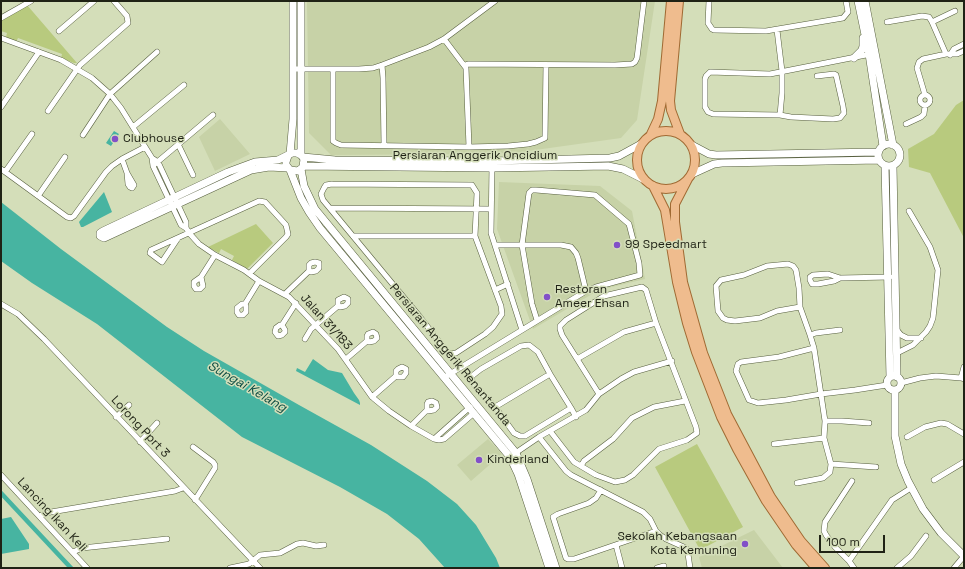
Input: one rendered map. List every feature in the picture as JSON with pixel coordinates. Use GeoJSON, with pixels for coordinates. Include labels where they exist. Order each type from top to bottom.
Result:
{"type":"FeatureCollection","features":[{"type":"Feature","properties":{"kind":"main road"},"geometry":{"type":"LineString","coordinates":[[289,169],[286,162],[289,155],[293,119],[293,1]]}},
{"type":"Feature","properties":{"kind":"main road"},"geometry":{"type":"LineString","coordinates":[[301,1],[302,156],[305,161],[303,168],[296,172],[289,169],[269,167],[251,170],[173,202],[103,231],[100,233],[100,236],[104,238],[173,202],[228,172],[255,162],[278,160],[297,153],[302,156]]}},
{"type":"Feature","properties":{"kind":"main road"},"geometry":{"type":"LineString","coordinates":[[671,1],[662,101],[658,120],[651,134],[641,144],[637,151],[637,166],[643,179],[653,186],[663,189],[674,188],[690,176],[714,164],[878,156]]}},
{"type":"Feature","properties":{"kind":"main road"},"geometry":{"type":"LineString","coordinates":[[679,1],[670,101],[671,110],[680,134]]}},
{"type":"Feature","properties":{"kind":"main road"},"geometry":{"type":"LineString","coordinates":[[858,1],[864,30],[873,54],[872,73],[883,146],[878,156]]}},
{"type":"Feature","properties":{"kind":"main road"},"geometry":{"type":"LineString","coordinates":[[866,1],[873,54],[893,145],[899,150],[900,153],[899,161],[893,166],[884,166]]}},
{"type":"Feature","properties":{"kind":"main road"},"geometry":{"type":"LineString","coordinates":[[854,58],[864,46],[862,35],[864,30]]}},
{"type":"Feature","properties":{"kind":"main road"},"geometry":{"type":"LineString","coordinates":[[854,58],[866,61],[872,73]]}},
{"type":"Feature","properties":{"kind":"main road"},"geometry":{"type":"LineString","coordinates":[[651,134],[665,130],[680,134],[692,145],[709,154],[716,155],[878,156]]}},
{"type":"Feature","properties":{"kind":"main road","name":"Persiaran Anggerik Oncidium"},"geometry":{"type":"LineString","coordinates":[[303,168],[492,165],[610,158],[619,156],[641,144]]}},
{"type":"Feature","properties":{"kind":"main road"},"geometry":{"type":"LineString","coordinates":[[692,145],[695,159],[690,176],[676,204],[675,222],[683,282],[703,353],[727,414],[771,497],[801,541],[825,568]]}},
{"type":"Feature","properties":{"kind":"main road"},"geometry":{"type":"LineString","coordinates":[[883,146],[893,145]]}},
{"type":"Feature","properties":{"kind":"main road","name":"Persiaran Anggerik Oncidium"},"geometry":{"type":"LineString","coordinates":[[302,156],[335,160],[492,165],[608,166],[623,169],[643,179]]}},
{"type":"Feature","properties":{"kind":"main road"},"geometry":{"type":"LineString","coordinates":[[878,156],[884,166],[891,277],[896,328],[897,353],[893,377]]}},
{"type":"Feature","properties":{"kind":"main road"},"geometry":{"type":"LineString","coordinates":[[893,166],[891,277],[893,377]]}},
{"type":"Feature","properties":{"kind":"main road","name":"Persiaran Anggerik Renantanda"},"geometry":{"type":"LineString","coordinates":[[303,168],[304,186],[315,208],[513,455],[527,479],[556,568]]}},
{"type":"Feature","properties":{"kind":"main road","name":"Persiaran Anggerik Renantanda"},"geometry":{"type":"LineString","coordinates":[[289,169],[309,212],[320,228],[410,336],[448,375],[472,410],[513,455],[549,568]]}},
{"type":"Feature","properties":{"kind":"main road"},"geometry":{"type":"LineString","coordinates":[[653,186],[665,210],[677,282],[690,330],[706,380],[721,417],[766,501],[796,545],[816,568]]}},
{"type":"Feature","properties":{"kind":"main road"},"geometry":{"type":"LineString","coordinates":[[893,377],[899,378],[901,383],[900,387],[894,391],[889,389],[886,385],[887,380],[893,377]]}},
{"type":"Feature","properties":{"kind":"main road"},"geometry":{"type":"LineString","coordinates":[[894,391],[895,436],[901,464],[911,488],[923,509],[942,533],[964,556]]}},
{"type":"Feature","properties":{"kind":"street"},"geometry":{"type":"LineString","coordinates":[[1,18],[31,1]]}},
{"type":"Feature","properties":{"kind":"street"},"geometry":{"type":"LineString","coordinates":[[59,31],[94,1]]}},
{"type":"Feature","properties":{"kind":"street"},"geometry":{"type":"LineString","coordinates":[[48,111],[80,65],[128,23],[127,16],[114,1]]}},
{"type":"Feature","properties":{"kind":"street"},"geometry":{"type":"LineString","coordinates":[[293,69],[373,68],[382,65],[429,47],[444,39],[495,1]]}},
{"type":"Feature","properties":{"kind":"street"},"geometry":{"type":"LineString","coordinates":[[465,65],[632,64],[637,58],[644,1]]}},
{"type":"Feature","properties":{"kind":"street"},"geometry":{"type":"LineString","coordinates":[[709,1],[708,21],[709,26],[714,30],[777,30],[843,18],[848,12],[846,1]]}},
{"type":"Feature","properties":{"kind":"street"},"geometry":{"type":"LineString","coordinates":[[932,22],[955,11]]}},
{"type":"Feature","properties":{"kind":"street"},"geometry":{"type":"LineString","coordinates":[[887,22],[926,16],[932,22],[948,54]]}},
{"type":"Feature","properties":{"kind":"street"},"geometry":{"type":"LineString","coordinates":[[777,30],[782,71],[780,115]]}},
{"type":"Feature","properties":{"kind":"street"},"geometry":{"type":"LineString","coordinates":[[1,38],[61,60],[92,78],[110,94],[152,158],[158,162],[173,202]]}},
{"type":"Feature","properties":{"kind":"street"},"geometry":{"type":"LineString","coordinates":[[444,39],[465,65],[469,147]]}},
{"type":"Feature","properties":{"kind":"street"},"geometry":{"type":"LineString","coordinates":[[948,54],[964,44]]}},
{"type":"Feature","properties":{"kind":"street"},"geometry":{"type":"LineString","coordinates":[[906,124],[921,117],[924,114],[925,106],[930,102],[929,97],[925,95],[917,68],[919,62],[923,59],[948,54],[957,54],[964,51]]}},
{"type":"Feature","properties":{"kind":"street"},"geometry":{"type":"LineString","coordinates":[[1,107],[38,52]]}},
{"type":"Feature","properties":{"kind":"street"},"geometry":{"type":"LineString","coordinates":[[83,135],[110,94],[157,52]]}},
{"type":"Feature","properties":{"kind":"street"},"geometry":{"type":"LineString","coordinates":[[817,76],[836,75],[843,106],[842,116],[840,118],[833,119],[780,115],[711,113],[706,110],[705,107],[706,76],[711,72],[770,74],[873,54]]}},
{"type":"Feature","properties":{"kind":"street"},"geometry":{"type":"LineString","coordinates":[[382,65],[384,144]]}},
{"type":"Feature","properties":{"kind":"street"},"geometry":{"type":"LineString","coordinates":[[333,69],[333,141],[340,145],[384,144],[469,147],[528,144],[545,138],[546,65]]}},
{"type":"Feature","properties":{"kind":"street"},"geometry":{"type":"LineString","coordinates":[[133,127],[184,85]]}},
{"type":"Feature","properties":{"kind":"street"},"geometry":{"type":"LineString","coordinates":[[153,166],[213,115]]}},
{"type":"Feature","properties":{"kind":"street"},"geometry":{"type":"LineString","coordinates":[[32,134],[3,170],[67,217],[73,218],[106,172],[122,159],[145,147]]}},
{"type":"Feature","properties":{"kind":"street"},"geometry":{"type":"LineString","coordinates":[[178,144],[193,175]]}},
{"type":"Feature","properties":{"kind":"street"},"geometry":{"type":"LineString","coordinates":[[38,196],[65,157]]}},
{"type":"Feature","properties":{"kind":"street"},"geometry":{"type":"LineString","coordinates":[[152,158],[153,166],[173,202]]}},
{"type":"Feature","properties":{"kind":"street"},"geometry":{"type":"LineString","coordinates":[[122,159],[127,173]]}},
{"type":"Feature","properties":{"kind":"street"},"geometry":{"type":"LineString","coordinates":[[492,165],[491,233],[522,330]]}},
{"type":"Feature","properties":{"kind":"street"},"geometry":{"type":"LineString","coordinates":[[329,184],[472,185],[477,193],[475,236],[501,306],[502,314],[499,320],[485,334],[456,353],[451,354],[447,352],[330,208],[321,197],[324,188],[329,184]]}},
{"type":"Feature","properties":{"kind":"street"},"geometry":{"type":"LineString","coordinates":[[448,375],[586,291],[596,287],[638,277],[640,275],[630,224],[595,195],[536,190],[530,191],[529,193],[522,245],[532,304],[537,320]]}},
{"type":"Feature","properties":{"kind":"street"},"geometry":{"type":"LineString","coordinates":[[178,238],[162,262],[150,253],[151,250],[178,238],[190,234],[259,201],[265,202],[286,225],[288,234],[250,273]]}},
{"type":"Feature","properties":{"kind":"street","name":"Jalan 31/183"},"geometry":{"type":"LineString","coordinates":[[173,202],[181,218],[186,222],[186,228],[199,244],[215,255],[250,273],[259,281],[285,294],[296,303],[346,359],[356,376],[372,397],[411,426],[434,439]]}},
{"type":"Feature","properties":{"kind":"street"},"geometry":{"type":"LineString","coordinates":[[330,208],[491,209]]}},
{"type":"Feature","properties":{"kind":"street"},"geometry":{"type":"LineString","coordinates":[[897,353],[921,338],[930,326],[933,318],[938,270],[930,247],[909,211]]}},
{"type":"Feature","properties":{"kind":"street"},"geometry":{"type":"LineString","coordinates":[[353,236],[475,236]]}},
{"type":"Feature","properties":{"kind":"street"},"geometry":{"type":"LineString","coordinates":[[496,246],[561,245],[571,247],[578,258],[586,291]]}},
{"type":"Feature","properties":{"kind":"street"},"geometry":{"type":"LineString","coordinates":[[202,277],[215,255]]}},
{"type":"Feature","properties":{"kind":"street"},"geometry":{"type":"LineString","coordinates":[[797,483],[824,478],[830,472],[831,464],[824,438],[825,421],[814,348],[800,307],[796,270],[793,266],[788,264],[767,266],[737,277],[720,280],[716,286],[718,311],[723,318],[727,320],[760,318],[777,311],[800,307]]}},
{"type":"Feature","properties":{"kind":"street"},"geometry":{"type":"LineString","coordinates":[[285,294],[309,271]]}},
{"type":"Feature","properties":{"kind":"street"},"geometry":{"type":"LineString","coordinates":[[840,278],[834,281],[818,284],[812,284],[810,280],[810,277],[828,274],[840,278],[891,277]]}},
{"type":"Feature","properties":{"kind":"street"},"geometry":{"type":"LineString","coordinates":[[245,304],[259,281]]}},
{"type":"Feature","properties":{"kind":"street"},"geometry":{"type":"LineString","coordinates":[[495,290],[508,284]]}},
{"type":"Feature","properties":{"kind":"street"},"geometry":{"type":"LineString","coordinates":[[550,431],[574,462],[609,481],[615,482],[620,482],[633,475],[659,449],[692,438],[697,433],[672,361],[656,323],[646,290],[642,288],[604,296],[566,320],[560,326],[562,335],[599,394]]}},
{"type":"Feature","properties":{"kind":"street"},"geometry":{"type":"LineString","coordinates":[[282,325],[296,303]]}},
{"type":"Feature","properties":{"kind":"street","name":"Lorong Pprt 3"},"geometry":{"type":"LineString","coordinates":[[1,304],[18,314],[44,339],[260,568]]}},
{"type":"Feature","properties":{"kind":"street"},"geometry":{"type":"LineString","coordinates":[[304,339],[311,329],[338,306]]}},
{"type":"Feature","properties":{"kind":"street"},"geometry":{"type":"LineString","coordinates":[[577,359],[624,332],[656,323]]}},
{"type":"Feature","properties":{"kind":"street"},"geometry":{"type":"LineString","coordinates":[[896,328],[901,335],[907,338],[921,338]]}},
{"type":"Feature","properties":{"kind":"street"},"geometry":{"type":"LineString","coordinates":[[810,335],[840,330]]}},
{"type":"Feature","properties":{"kind":"street"},"geometry":{"type":"LineString","coordinates":[[346,359],[367,341]]}},
{"type":"Feature","properties":{"kind":"street"},"geometry":{"type":"LineString","coordinates":[[571,408],[530,433],[522,436],[514,433],[495,407],[472,382],[472,376],[481,369],[521,346],[529,345],[538,352],[550,374],[571,408],[576,417]]}},
{"type":"Feature","properties":{"kind":"street"},"geometry":{"type":"LineString","coordinates":[[814,348],[779,357],[741,362],[738,364],[736,370],[749,400],[752,402],[786,400],[886,385]]}},
{"type":"Feature","properties":{"kind":"street"},"geometry":{"type":"LineString","coordinates":[[513,455],[539,437],[576,417],[586,410],[599,394],[634,372],[672,361]]}},
{"type":"Feature","properties":{"kind":"street"},"geometry":{"type":"LineString","coordinates":[[901,383],[936,376],[963,378],[964,367]]}},
{"type":"Feature","properties":{"kind":"street"},"geometry":{"type":"LineString","coordinates":[[495,407],[550,374]]}},
{"type":"Feature","properties":{"kind":"street"},"geometry":{"type":"LineString","coordinates":[[372,397],[396,376]]}},
{"type":"Feature","properties":{"kind":"street"},"geometry":{"type":"LineString","coordinates":[[581,466],[584,462],[606,446],[632,418],[638,414],[654,407],[685,401]]}},
{"type":"Feature","properties":{"kind":"street"},"geometry":{"type":"LineString","coordinates":[[116,417],[129,405]]}},
{"type":"Feature","properties":{"kind":"street"},"geometry":{"type":"LineString","coordinates":[[411,426],[427,410]]}},
{"type":"Feature","properties":{"kind":"street"},"geometry":{"type":"LineString","coordinates":[[434,439],[457,418],[472,410]]}},
{"type":"Feature","properties":{"kind":"street"},"geometry":{"type":"LineString","coordinates":[[434,439],[442,440],[462,424],[472,410]]}},
{"type":"Feature","properties":{"kind":"street"},"geometry":{"type":"LineString","coordinates":[[457,418],[462,424]]}},
{"type":"Feature","properties":{"kind":"street"},"geometry":{"type":"LineString","coordinates":[[825,421],[869,423]]}},
{"type":"Feature","properties":{"kind":"street"},"geometry":{"type":"LineString","coordinates":[[140,442],[157,423]]}},
{"type":"Feature","properties":{"kind":"street"},"geometry":{"type":"LineString","coordinates":[[906,438],[925,426],[941,423],[947,424],[964,434]]}},
{"type":"Feature","properties":{"kind":"street"},"geometry":{"type":"LineString","coordinates":[[539,437],[566,471],[580,480],[643,512],[650,519],[656,531],[666,539],[686,548],[690,568]]}},
{"type":"Feature","properties":{"kind":"street"},"geometry":{"type":"LineString","coordinates":[[774,444],[824,438]]}},
{"type":"Feature","properties":{"kind":"street"},"geometry":{"type":"LineString","coordinates":[[192,447],[213,462],[215,468],[195,500]]}},
{"type":"Feature","properties":{"kind":"street"},"geometry":{"type":"LineString","coordinates":[[934,480],[964,462]]}},
{"type":"Feature","properties":{"kind":"street"},"geometry":{"type":"LineString","coordinates":[[831,464],[876,467]]}},
{"type":"Feature","properties":{"kind":"street","name":"Lancing Ikan Keli"},"geometry":{"type":"LineString","coordinates":[[1,476],[87,568]]}},
{"type":"Feature","properties":{"kind":"street"},"geometry":{"type":"LineString","coordinates":[[852,481],[825,522],[824,531],[834,547],[849,561],[854,568]]}},
{"type":"Feature","properties":{"kind":"street"},"geometry":{"type":"LineString","coordinates":[[39,516],[50,512],[175,491],[184,488]]}},
{"type":"Feature","properties":{"kind":"street"},"geometry":{"type":"LineString","coordinates":[[849,561],[892,500],[911,488]]}},
{"type":"Feature","properties":{"kind":"street"},"geometry":{"type":"LineString","coordinates":[[600,490],[596,498],[589,503],[553,517],[566,558],[574,559],[656,531]]}},
{"type":"Feature","properties":{"kind":"street"},"geometry":{"type":"LineString","coordinates":[[896,568],[910,556],[926,536]]}},
{"type":"Feature","properties":{"kind":"street"},"geometry":{"type":"LineString","coordinates":[[73,552],[82,548],[167,539]]}},
{"type":"Feature","properties":{"kind":"street"},"geometry":{"type":"LineString","coordinates":[[230,568],[250,564],[260,555],[280,553],[299,544],[316,546],[324,545]]}},
{"type":"Feature","properties":{"kind":"street"},"geometry":{"type":"LineString","coordinates":[[616,545],[622,568]]}},
{"type":"Feature","properties":{"kind":"street"},"geometry":{"type":"LineString","coordinates":[[954,568],[964,556]]}},
{"type":"Feature","properties":{"kind":"street"},"geometry":{"type":"LineString","coordinates":[[657,568],[664,566]]}},
{"type":"Feature","properties":{"kind":"shaded area"},"geometry":{"type":"Polygon","coordinates":[[[307,1],[655,1],[637,120],[621,138],[521,152],[487,154],[331,155],[309,133],[307,1]]]}},
{"type":"Feature","properties":{"kind":"shaded area"},"geometry":{"type":"Polygon","coordinates":[[[220,119],[250,154],[215,171],[199,137],[220,119]]]}},
{"type":"Feature","properties":{"kind":"shaded area"},"geometry":{"type":"Polygon","coordinates":[[[499,182],[600,186],[632,211],[645,279],[599,290],[533,329],[497,229],[499,182]]]}},
{"type":"Feature","properties":{"kind":"shaded area","name":"Kinderland"},"geometry":{"type":"Polygon","coordinates":[[[488,439],[502,454],[471,481],[457,465],[488,439]]]}},
{"type":"Feature","properties":{"kind":"shaded area","name":"Sekolah Kebangsaan Kota Kemuning"},"geometry":{"type":"Polygon","coordinates":[[[754,530],[783,568],[702,568],[699,557],[754,530]]]}},
{"type":"Feature","properties":{"kind":"green space"},"geometry":{"type":"Polygon","coordinates":[[[27,5],[77,63],[61,58],[62,54],[18,38],[16,42],[6,37],[7,33],[1,31],[1,21],[27,5]]]}},
{"type":"Feature","properties":{"kind":"green space"},"geometry":{"type":"Polygon","coordinates":[[[964,100],[964,238],[930,173],[909,167],[908,149],[934,134],[956,105],[964,100]]]}},
{"type":"Feature","properties":{"kind":"green space"},"geometry":{"type":"Polygon","coordinates":[[[256,224],[273,243],[247,269],[232,260],[234,256],[221,249],[219,253],[208,247],[256,224]]]}},
{"type":"Feature","properties":{"kind":"green space"},"geometry":{"type":"Polygon","coordinates":[[[697,444],[743,527],[700,550],[655,467],[697,444]]]}},
{"type":"Feature","properties":{"kind":"water"},"geometry":{"type":"Polygon","coordinates":[[[114,131],[119,134],[111,146],[106,143],[114,131]]]}},
{"type":"Feature","properties":{"kind":"water"},"geometry":{"type":"Polygon","coordinates":[[[104,192],[112,212],[81,227],[79,222],[104,192]]]}},
{"type":"Feature","properties":{"kind":"water","name":"Sungai Kelang"},"geometry":{"type":"Polygon","coordinates":[[[1,202],[61,249],[167,327],[204,351],[371,445],[427,481],[457,504],[476,525],[496,558],[500,568],[445,568],[419,539],[387,514],[340,487],[242,437],[97,324],[32,283],[1,261],[1,202]]]}},
{"type":"Feature","properties":{"kind":"water"},"geometry":{"type":"Polygon","coordinates":[[[313,359],[328,370],[342,373],[359,400],[360,405],[296,371],[297,368],[305,372],[313,359]]]}},
{"type":"Feature","properties":{"kind":"water"},"geometry":{"type":"Polygon","coordinates":[[[11,517],[29,544],[29,549],[1,554],[1,519],[11,517]]]}},
{"type":"Feature","properties":{"kind":"waterway"},"geometry":{"type":"LineString","coordinates":[[1,493],[71,568]]}},
{"type":"Feature","properties":{"kind":"place","name":"Clubhouse"},"geometry":{"type":"Point","coordinates":[115,139]}},
{"type":"Feature","properties":{"kind":"place","name":"99 Speedmart"},"geometry":{"type":"Point","coordinates":[617,245]}},
{"type":"Feature","properties":{"kind":"place","name":"Restoran Ameer Ehsan"},"geometry":{"type":"Point","coordinates":[547,297]}},
{"type":"Feature","properties":{"kind":"place","name":"Kinderland"},"geometry":{"type":"Point","coordinates":[479,460]}},
{"type":"Feature","properties":{"kind":"place","name":"Sekolah Kebangsaan Kota Kemuning"},"geometry":{"type":"Point","coordinates":[745,544]}}]}
